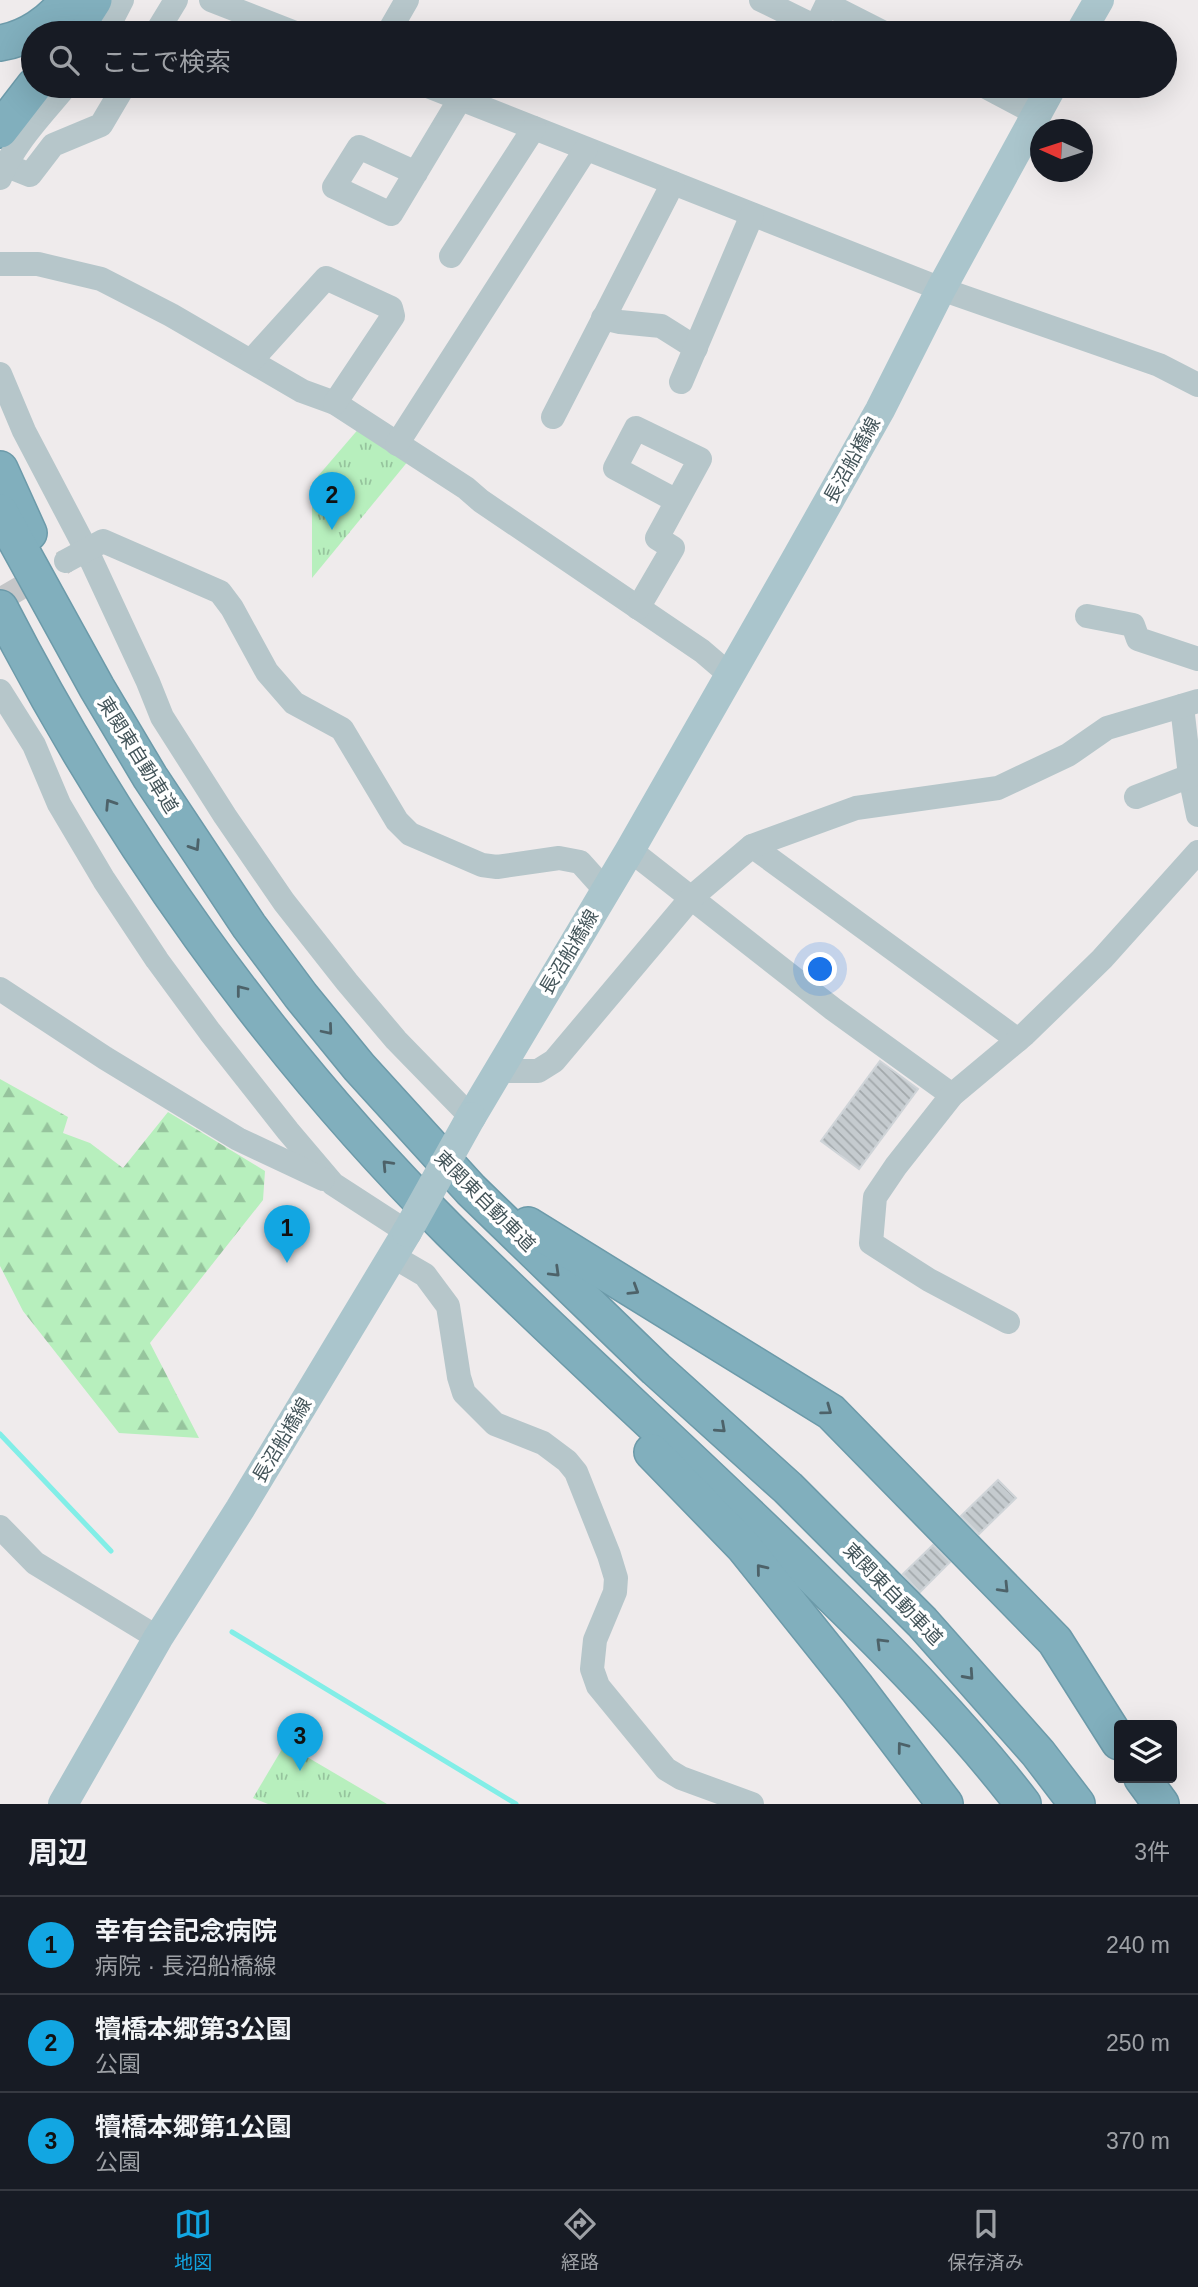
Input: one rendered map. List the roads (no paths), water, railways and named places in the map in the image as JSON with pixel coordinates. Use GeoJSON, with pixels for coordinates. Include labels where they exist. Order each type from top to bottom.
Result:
{"type":"FeatureCollection","features":[{"type":"Feature","properties":{"kind":"highway"},"geometry":{"type":"LineString","coordinates":[[47,21],[61,9],[66,0]]}},
{"type":"Feature","properties":{"kind":"highway"},"geometry":{"type":"LineString","coordinates":[[81,21],[93,0]]}},
{"type":"Feature","properties":{"kind":"highway"},"geometry":{"type":"LineString","coordinates":[[0,43],[21,36]]}},
{"type":"Feature","properties":{"kind":"highway"},"geometry":{"type":"LineString","coordinates":[[0,130],[25,98]]}},
{"type":"Feature","properties":{"kind":"highway"},"geometry":{"type":"LineString","coordinates":[[0,469],[102,685],[150,777]]}},
{"type":"Feature","properties":{"kind":"highway","name":"東関東自動車道"},"geometry":{"type":"LineString","coordinates":[[0,512],[97,688],[150,777],[249,926],[359,1067],[471,1191],[656,1370],[788,1488],[922,1622],[1038,1753],[1077,1804]]}},
{"type":"Feature","properties":{"kind":"highway"},"geometry":{"type":"LineString","coordinates":[[0,608],[33,672],[107,800],[200,936],[330,1103],[451,1232],[759,1523],[889,1651],[1004,1779],[1023,1804]]}},
{"type":"Feature","properties":{"kind":"highway"},"geometry":{"type":"LineString","coordinates":[[471,1191],[831,1412],[1055,1641],[1114,1734]]}},
{"type":"Feature","properties":{"kind":"highway"},"geometry":{"type":"LineString","coordinates":[[451,1232],[500,1295],[744,1547],[857,1688],[945,1804]]}},
{"type":"Feature","properties":{"kind":"highway"},"geometry":{"type":"LineString","coordinates":[[1146,1783],[1161,1804]]}},
{"type":"Feature","properties":{"kind":"main road"},"geometry":{"type":"LineString","coordinates":[[1087,21],[1098,0]]}},
{"type":"Feature","properties":{"kind":"main road","name":"長沼船橋線"},"geometry":{"type":"LineString","coordinates":[[64,1804],[158,1638],[401,1245],[471,1117],[630,850],[880,410],[941,289],[1046,98]]}},
{"type":"Feature","properties":{"kind":"street"},"geometry":{"type":"LineString","coordinates":[[111,21],[122,0]]}},
{"type":"Feature","properties":{"kind":"street"},"geometry":{"type":"LineString","coordinates":[[163,21],[176,0]]}},
{"type":"Feature","properties":{"kind":"street"},"geometry":{"type":"LineString","coordinates":[[211,0],[264,21]]}},
{"type":"Feature","properties":{"kind":"street"},"geometry":{"type":"LineString","coordinates":[[395,21],[407,0]]}},
{"type":"Feature","properties":{"kind":"street"},"geometry":{"type":"LineString","coordinates":[[767,3],[804,21]]}},
{"type":"Feature","properties":{"kind":"street"},"geometry":{"type":"LineString","coordinates":[[819,21],[827,4],[860,21]]}},
{"type":"Feature","properties":{"kind":"street"},"geometry":{"type":"LineString","coordinates":[[56,98],[24,136],[3,171],[30,175],[53,145],[101,125],[117,98]]}},
{"type":"Feature","properties":{"kind":"street"},"geometry":{"type":"LineString","coordinates":[[1007,98],[1037,114]]}},
{"type":"Feature","properties":{"kind":"street"},"geometry":{"type":"LineString","coordinates":[[416,173],[460,99],[941,289],[1159,365],[1198,385]]}},
{"type":"Feature","properties":{"kind":"street"},"geometry":{"type":"LineString","coordinates":[[451,256],[534,128]]}},
{"type":"Feature","properties":{"kind":"street"},"geometry":{"type":"LineString","coordinates":[[397,444],[586,149]]}},
{"type":"Feature","properties":{"kind":"street"},"geometry":{"type":"LineString","coordinates":[[552,417],[673,183]]}},
{"type":"Feature","properties":{"kind":"street"},"geometry":{"type":"LineString","coordinates":[[681,382],[752,215]]}},
{"type":"Feature","properties":{"kind":"street"},"geometry":{"type":"LineString","coordinates":[[0,264],[38,264],[101,279],[302,391],[335,403],[467,488],[481,501],[702,651],[730,675]]}},
{"type":"Feature","properties":{"kind":"street"},"geometry":{"type":"LineString","coordinates":[[251,361],[326,278],[391,308],[393,316],[335,403]]}},
{"type":"Feature","properties":{"kind":"street"},"geometry":{"type":"LineString","coordinates":[[603,318],[620,323],[661,326],[696,348]]}},
{"type":"Feature","properties":{"kind":"street"},"geometry":{"type":"LineString","coordinates":[[0,374],[76,556],[162,717],[284,902],[346,982],[396,1040],[471,1117]]}},
{"type":"Feature","properties":{"kind":"street"},"geometry":{"type":"LineString","coordinates":[[638,608],[673,548],[657,538],[677,501]]}},
{"type":"Feature","properties":{"kind":"street"},"geometry":{"type":"LineString","coordinates":[[76,556],[103,541],[220,592],[232,608],[267,672],[294,703],[342,729],[397,821],[410,834],[482,865],[497,867],[559,858],[580,862],[606,891]]}},
{"type":"Feature","properties":{"kind":"street"},"geometry":{"type":"LineString","coordinates":[[1087,616],[1133,625],[1139,639],[1198,659]]}},
{"type":"Feature","properties":{"kind":"street"},"geometry":{"type":"LineString","coordinates":[[0,691],[34,745],[60,804],[104,880],[210,1032],[333,1184],[401,1245],[448,1306],[459,1377],[464,1392],[495,1424],[543,1443],[567,1461],[576,1472],[616,1578],[615,1592],[595,1640],[592,1670],[598,1686],[666,1769],[681,1778],[745,1803]]}},
{"type":"Feature","properties":{"kind":"street"},"geometry":{"type":"LineString","coordinates":[[498,1071],[538,1071],[554,1061],[692,897],[752,846],[856,808],[998,788],[1068,755],[1107,728],[1190,704],[1190,776],[1198,815]]}},
{"type":"Feature","properties":{"kind":"street"},"geometry":{"type":"LineString","coordinates":[[1136,797],[1190,776]]}},
{"type":"Feature","properties":{"kind":"street"},"geometry":{"type":"LineString","coordinates":[[752,846],[1018,1040]]}},
{"type":"Feature","properties":{"kind":"street"},"geometry":{"type":"LineString","coordinates":[[630,850],[833,1009],[952,1096]]}},
{"type":"Feature","properties":{"kind":"street"},"geometry":{"type":"LineString","coordinates":[[1008,1322],[929,1279],[871,1243],[875,1197],[952,1096],[1018,1040],[1102,959],[1198,852]]}},
{"type":"Feature","properties":{"kind":"street"},"geometry":{"type":"LineString","coordinates":[[0,989],[105,1058],[239,1139],[333,1184]]}},
{"type":"Feature","properties":{"kind":"street"},"geometry":{"type":"LineString","coordinates":[[0,1527],[35,1563],[158,1638]]}},
{"type":"Feature","properties":{"kind":"waterway"},"geometry":{"type":"LineString","coordinates":[[0,1434],[111,1551]]}},
{"type":"Feature","properties":{"kind":"waterway"},"geometry":{"type":"LineString","coordinates":[[232,1632],[516,1804]]}},
{"type":"Feature","properties":{"kind":"tunnel"},"geometry":{"type":"LineString","coordinates":[[0,600],[66,561]]}},
{"type":"Feature","properties":{"kind":"place","name":"犢橋本郷第3公園"},"geometry":{"type":"Point","coordinates":[332,530]}},
{"type":"Feature","properties":{"kind":"place","name":"幸有会記念病院"},"geometry":{"type":"Point","coordinates":[287,1263]}},
{"type":"Feature","properties":{"kind":"place","name":"犢橋本郷第1公園"},"geometry":{"type":"Point","coordinates":[300,1771]}}]}
